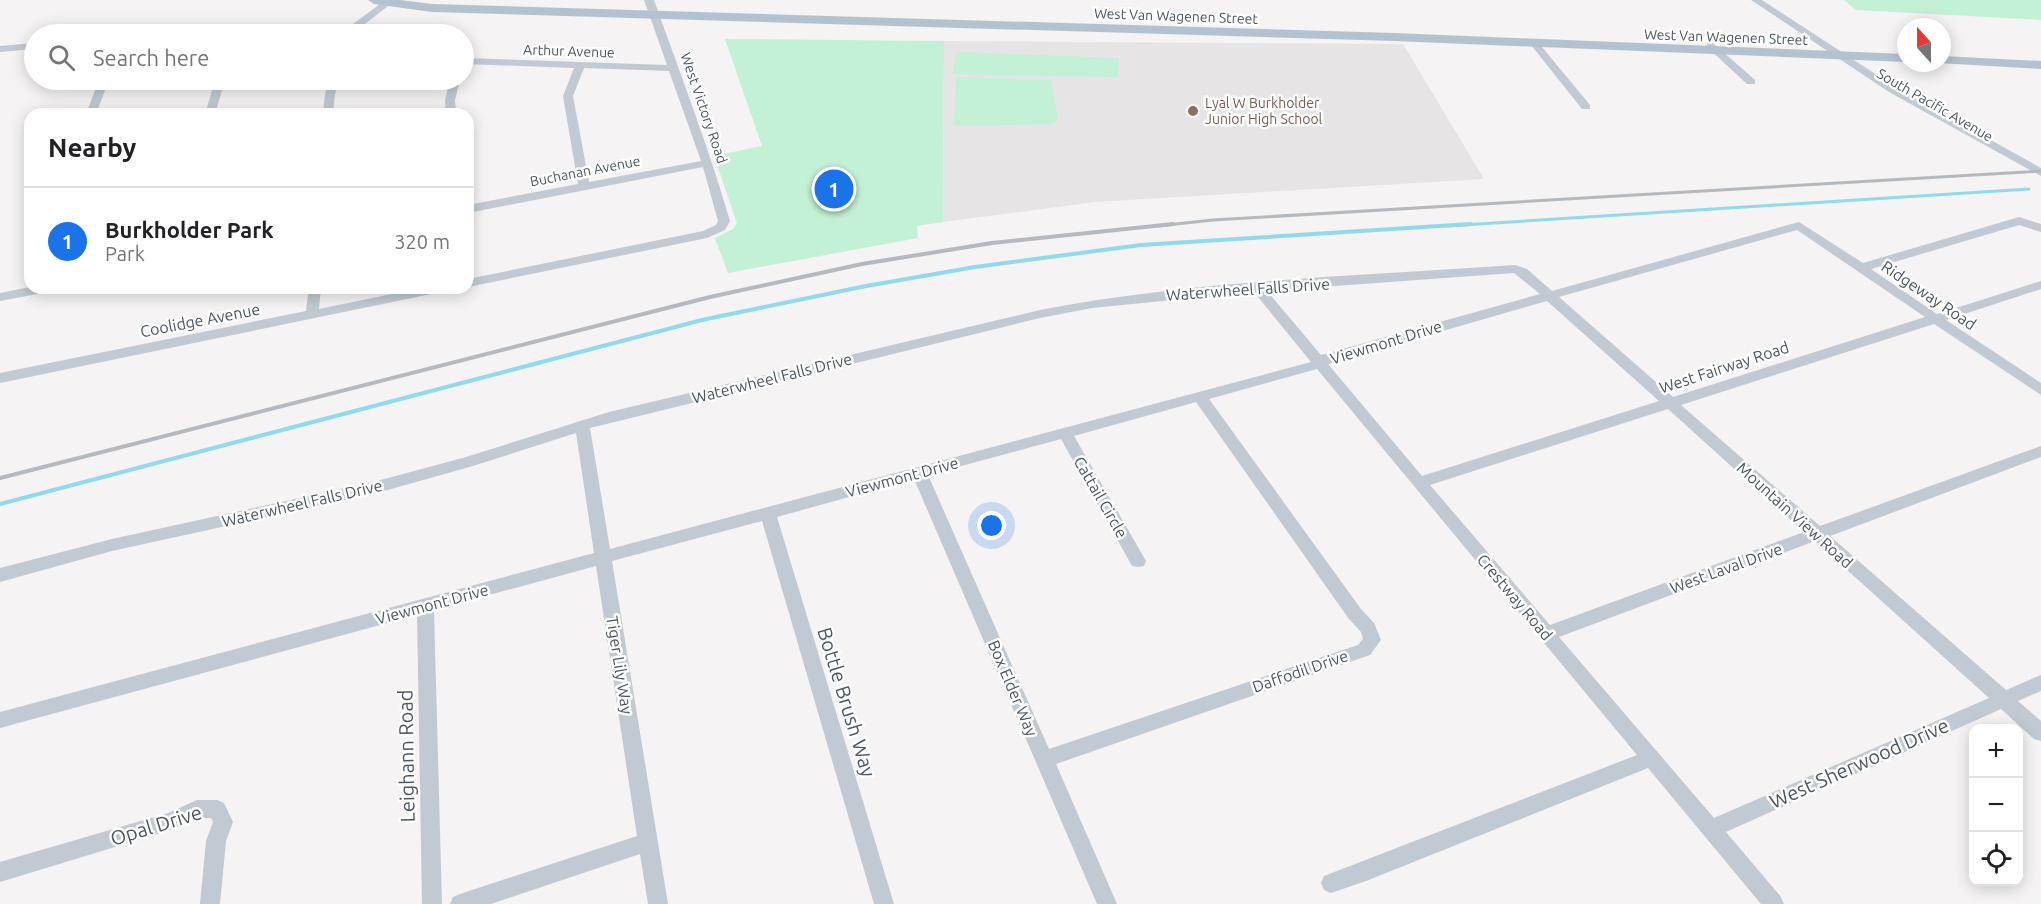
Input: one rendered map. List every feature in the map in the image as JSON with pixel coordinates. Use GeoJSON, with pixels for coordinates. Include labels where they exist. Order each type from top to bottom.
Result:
{"type":"FeatureCollection","features":[{"type":"Feature","properties":{"kind":"main road","name":"West Van Wagenen Street"},"geometry":{"type":"LineString","coordinates":[[374,0],[432,8],[1827,52]]}},
{"type":"Feature","properties":{"kind":"main road"},"geometry":{"type":"LineString","coordinates":[[1827,52],[1897,52]]}},
{"type":"Feature","properties":{"kind":"main road"},"geometry":{"type":"LineString","coordinates":[[1827,52],[1897,57]]}},
{"type":"Feature","properties":{"kind":"main road"},"geometry":{"type":"LineString","coordinates":[[1951,59],[2041,65]]}},
{"type":"Feature","properties":{"kind":"street","name":"West Victory Road"},"geometry":{"type":"LineString","coordinates":[[474,282],[707,234],[721,227],[724,221],[708,163],[649,0]]}},
{"type":"Feature","properties":{"kind":"street"},"geometry":{"type":"LineString","coordinates":[[1756,0],[1771,12],[1780,15],[1827,52]]}},
{"type":"Feature","properties":{"kind":"street"},"geometry":{"type":"LineString","coordinates":[[358,24],[363,18],[387,3]]}},
{"type":"Feature","properties":{"kind":"street"},"geometry":{"type":"LineString","coordinates":[[1771,12],[1770,16],[1827,52]]}},
{"type":"Feature","properties":{"kind":"street"},"geometry":{"type":"LineString","coordinates":[[1534,43],[1586,107]]}},
{"type":"Feature","properties":{"kind":"street"},"geometry":{"type":"LineString","coordinates":[[0,49],[24,46]]}},
{"type":"Feature","properties":{"kind":"street"},"geometry":{"type":"LineString","coordinates":[[1714,48],[1751,82]]}},
{"type":"Feature","properties":{"kind":"street","name":"South Pacific Avenue"},"geometry":{"type":"LineString","coordinates":[[1827,52],[2041,173]]}},
{"type":"Feature","properties":{"kind":"street","name":"South Pacific Avenue"},"geometry":{"type":"LineString","coordinates":[[1827,52],[1926,118],[2041,182]]}},
{"type":"Feature","properties":{"kind":"street","name":"Arthur Avenue"},"geometry":{"type":"LineString","coordinates":[[474,63],[674,68]]}},
{"type":"Feature","properties":{"kind":"street"},"geometry":{"type":"LineString","coordinates":[[580,65],[568,96],[584,187]]}},
{"type":"Feature","properties":{"kind":"street"},"geometry":{"type":"LineString","coordinates":[[93,108],[100,90]]}},
{"type":"Feature","properties":{"kind":"street"},"geometry":{"type":"LineString","coordinates":[[212,108],[217,90]]}},
{"type":"Feature","properties":{"kind":"street"},"geometry":{"type":"LineString","coordinates":[[329,108],[331,90]]}},
{"type":"Feature","properties":{"kind":"street"},"geometry":{"type":"LineString","coordinates":[[451,108],[452,90]]}},
{"type":"Feature","properties":{"kind":"street","name":"Buchanan Avenue"},"geometry":{"type":"LineString","coordinates":[[474,208],[708,163]]}},
{"type":"Feature","properties":{"kind":"street"},"geometry":{"type":"LineString","coordinates":[[1861,268],[2016,222],[2026,222],[2041,228]]}},
{"type":"Feature","properties":{"kind":"street","name":"Ridgeway Road"},"geometry":{"type":"LineString","coordinates":[[1799,226],[2041,390]]}},
{"type":"Feature","properties":{"kind":"street","name":"Viewmont Drive"},"geometry":{"type":"LineString","coordinates":[[0,720],[1200,397],[1320,364],[1326,358],[1799,226]]}},
{"type":"Feature","properties":{"kind":"street","name":"Waterwheel Falls Drive"},"geometry":{"type":"LineString","coordinates":[[0,575],[112,545],[377,487],[468,462],[582,425],[1040,314],[1139,298],[1515,269],[1523,272],[1549,296]]}},
{"type":"Feature","properties":{"kind":"street","name":"West Fairway Road"},"geometry":{"type":"LineString","coordinates":[[1419,483],[2041,285]]}},
{"type":"Feature","properties":{"kind":"street","name":"Crestway Road"},"geometry":{"type":"LineString","coordinates":[[1258,288],[1774,904]]}},
{"type":"Feature","properties":{"kind":"street"},"geometry":{"type":"LineString","coordinates":[[0,297],[24,292]]}},
{"type":"Feature","properties":{"kind":"street"},"geometry":{"type":"LineString","coordinates":[[312,314],[314,294]]}},
{"type":"Feature","properties":{"kind":"street","name":"Coolidge Avenue"},"geometry":{"type":"LineString","coordinates":[[0,378],[411,294]]}},
{"type":"Feature","properties":{"kind":"street","name":"Mountain View Road"},"geometry":{"type":"LineString","coordinates":[[1549,296],[2041,734]]}},
{"type":"Feature","properties":{"kind":"street","name":"Daffodil Drive"},"geometry":{"type":"LineString","coordinates":[[1044,759],[1364,650],[1372,640],[1368,628],[1355,614],[1200,397]]}},
{"type":"Feature","properties":{"kind":"street","name":"Tiger Lily Way"},"geometry":{"type":"LineString","coordinates":[[582,425],[658,904]]}},
{"type":"Feature","properties":{"kind":"street","name":"Cattail Circle"},"geometry":{"type":"LineString","coordinates":[[1065,433],[1138,561]]}},
{"type":"Feature","properties":{"kind":"street","name":"West Laval Drive"},"geometry":{"type":"LineString","coordinates":[[1546,634],[2041,451]]}},
{"type":"Feature","properties":{"kind":"street","name":"Box Elder Way"},"geometry":{"type":"LineString","coordinates":[[920,472],[1107,904]]}},
{"type":"Feature","properties":{"kind":"street","name":"Bottle Brush Way"},"geometry":{"type":"LineString","coordinates":[[768,513],[884,904]]}},
{"type":"Feature","properties":{"kind":"street","name":"Leighann Road"},"geometry":{"type":"LineString","coordinates":[[425,606],[432,904]]}},
{"type":"Feature","properties":{"kind":"street","name":"West Sherwood Drive"},"geometry":{"type":"LineString","coordinates":[[1710,829],[2041,683]]}},
{"type":"Feature","properties":{"kind":"street"},"geometry":{"type":"LineString","coordinates":[[1331,883],[1651,758]]}},
{"type":"Feature","properties":{"kind":"street","name":"Opal Drive"},"geometry":{"type":"LineString","coordinates":[[0,872],[171,821],[197,809],[217,809],[223,822],[216,841],[210,904]]}},
{"type":"Feature","properties":{"kind":"street"},"geometry":{"type":"LineString","coordinates":[[460,904],[648,842]]}},
{"type":"Feature","properties":{"kind":"shaded area","name":"Lyal W Burkholder Junior High School"},"geometry":{"type":"Polygon","coordinates":[[[944,41],[1403,44],[1484,179],[1095,202],[943,222],[944,41]]]}},
{"type":"Feature","properties":{"kind":"green space"},"geometry":{"type":"Polygon","coordinates":[[[1844,0],[2041,0],[2041,20],[1856,10],[1844,0]]]}},
{"type":"Feature","properties":{"kind":"green space"},"geometry":{"type":"Polygon","coordinates":[[[725,39],[944,41],[943,222],[917,226],[918,238],[728,273],[715,238],[733,229],[737,223],[714,156],[762,146],[725,39]]]}},
{"type":"Feature","properties":{"kind":"green space"},"geometry":{"type":"Polygon","coordinates":[[[957,52],[1119,58],[1118,77],[952,74],[957,52]]]}},
{"type":"Feature","properties":{"kind":"green space"},"geometry":{"type":"Polygon","coordinates":[[[956,77],[1051,80],[1058,120],[1051,124],[954,126],[956,77]]]}},
{"type":"Feature","properties":{"kind":"waterway"},"geometry":{"type":"LineString","coordinates":[[1447,226],[2029,189]]}},
{"type":"Feature","properties":{"kind":"waterway"},"geometry":{"type":"LineString","coordinates":[[0,504],[702,320],[866,286],[975,267],[1141,245],[1471,224]]}},
{"type":"Feature","properties":{"kind":"railway"},"geometry":{"type":"LineString","coordinates":[[1158,226],[1213,220],[2041,171]]}},
{"type":"Feature","properties":{"kind":"railway"},"geometry":{"type":"LineString","coordinates":[[0,478],[710,297],[862,264],[992,243],[1173,224]]}},
{"type":"Feature","properties":{"kind":"place","name":"Lyal W Burkholder Junior High School"},"geometry":{"type":"Point","coordinates":[1193,111]}},
{"type":"Feature","properties":{"kind":"place","name":"Burkholder Park"},"geometry":{"type":"Point","coordinates":[834,189]}}]}
